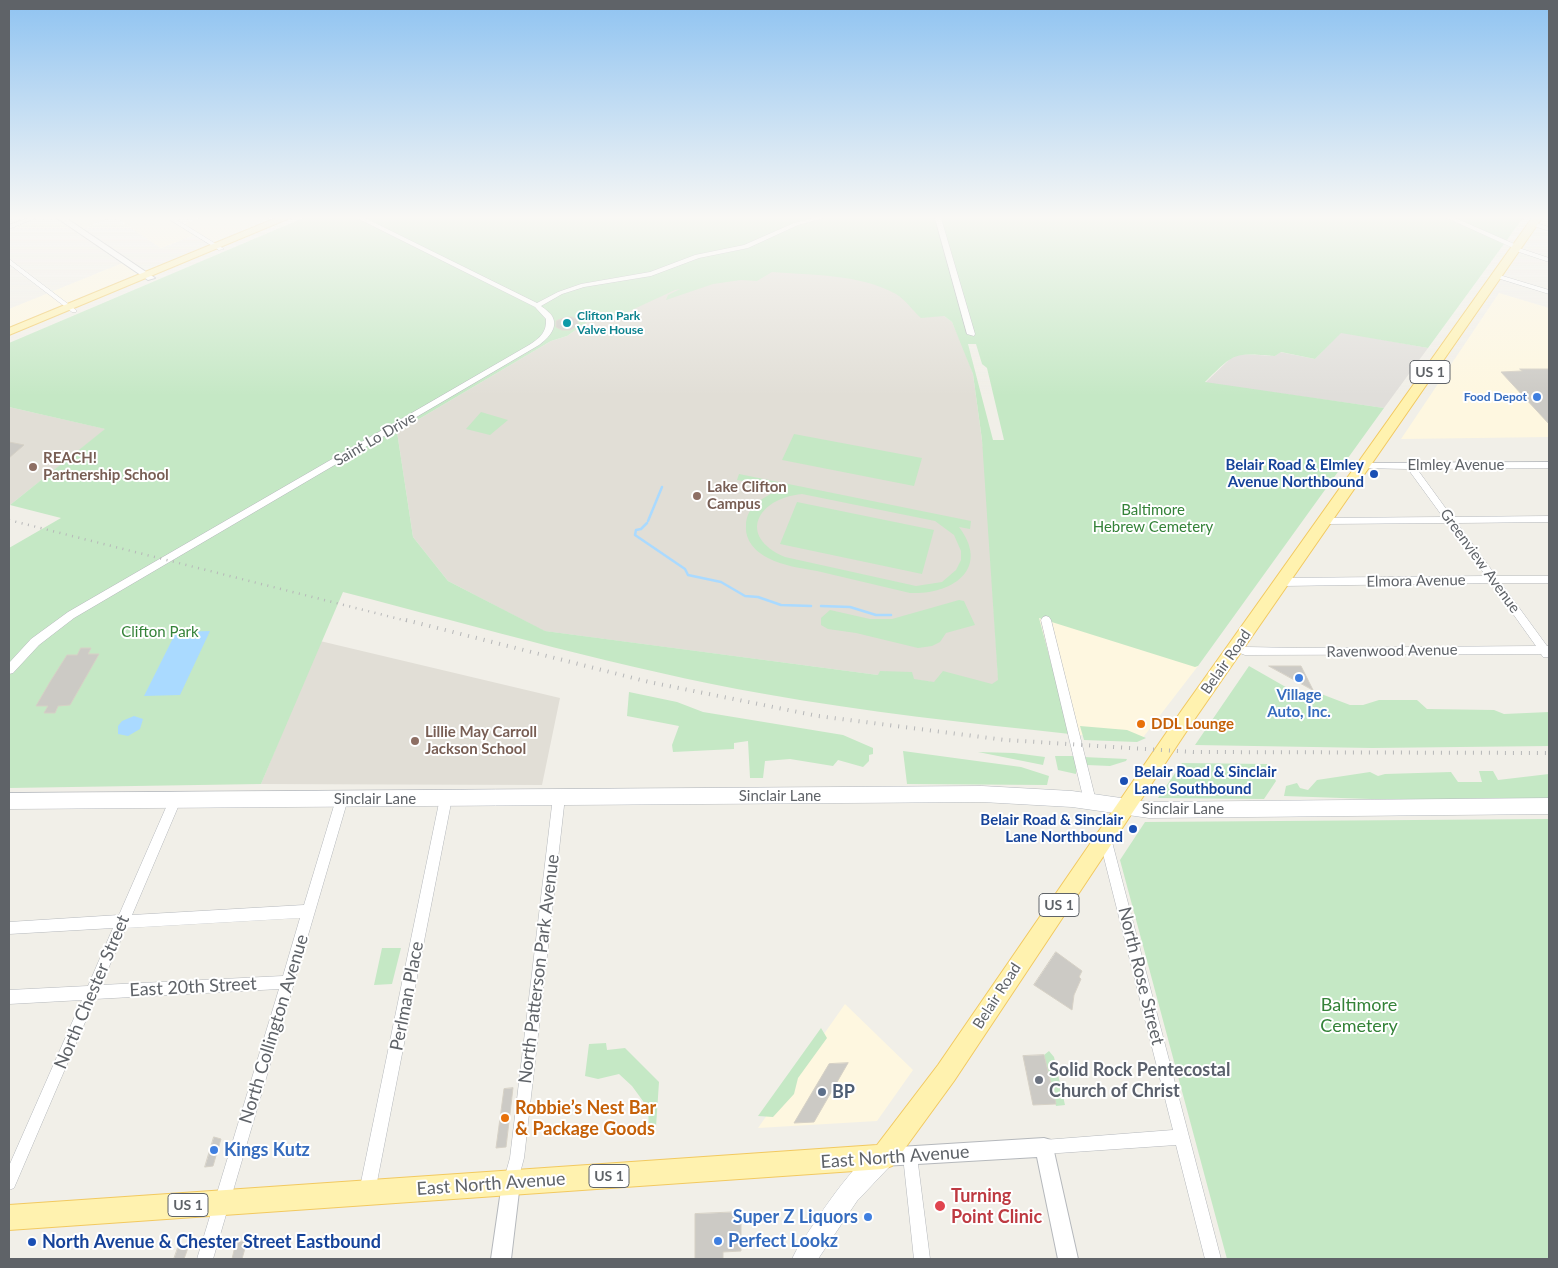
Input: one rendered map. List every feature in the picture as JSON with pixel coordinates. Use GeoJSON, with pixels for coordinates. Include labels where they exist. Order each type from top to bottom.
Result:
{"type":"FeatureCollection","features":[{"type":"Feature","properties":{"kind":"main road"},"geometry":{"type":"LineString","coordinates":[[9,338],[145,277]]}},
{"type":"Feature","properties":{"kind":"main road","name":"Belair Road"},"geometry":{"type":"LineString","coordinates":[[883,1157],[946,1073],[1236,647],[1495,277]]}},
{"type":"Feature","properties":{"kind":"main road"},"geometry":{"type":"LineString","coordinates":[[9,332],[72,309]]}},
{"type":"Feature","properties":{"kind":"main road","name":"Sinclair Lane"},"geometry":{"type":"LineString","coordinates":[[9,801],[982,794],[1047,796],[1125,808],[1159,810],[1549,806]]}},
{"type":"Feature","properties":{"kind":"main road"},"geometry":{"type":"LineString","coordinates":[[804,1259],[849,1193],[883,1157]]}},
{"type":"Feature","properties":{"kind":"main road","name":"East North Avenue"},"geometry":{"type":"LineString","coordinates":[[9,1218],[883,1157]]}},
{"type":"Feature","properties":{"kind":"street"},"geometry":{"type":"LineString","coordinates":[[30,277],[72,309]]}},
{"type":"Feature","properties":{"kind":"street"},"geometry":{"type":"LineString","coordinates":[[479,277],[537,306],[560,293],[583,285],[631,277]]}},
{"type":"Feature","properties":{"kind":"street"},"geometry":{"type":"LineString","coordinates":[[955,277],[971,334]]}},
{"type":"Feature","properties":{"kind":"street"},"geometry":{"type":"LineString","coordinates":[[1500,277],[1549,292]]}},
{"type":"Feature","properties":{"kind":"street","name":"Saint Lo Drive"},"geometry":{"type":"LineString","coordinates":[[9,670],[35,642],[71,615],[539,342],[548,333],[550,323],[547,314],[537,306]]}},
{"type":"Feature","properties":{"kind":"street","name":"Elmley Avenue"},"geometry":{"type":"LineString","coordinates":[[1362,466],[1548,466]]}},
{"type":"Feature","properties":{"kind":"street","name":"Greenview Avenue"},"geometry":{"type":"LineString","coordinates":[[1412,466],[1548,652]]}},
{"type":"Feature","properties":{"kind":"street"},"geometry":{"type":"LineString","coordinates":[[1325,521],[1549,519]]}},
{"type":"Feature","properties":{"kind":"street","name":"Elmora Avenue"},"geometry":{"type":"LineString","coordinates":[[1282,582],[1549,579]]}},
{"type":"Feature","properties":{"kind":"street"},"geometry":{"type":"LineString","coordinates":[[1046,620],[1090,802]]}},
{"type":"Feature","properties":{"kind":"street","name":"Ravenwood Avenue"},"geometry":{"type":"LineString","coordinates":[[1236,647],[1245,651],[1298,652],[1548,652]]}},
{"type":"Feature","properties":{"kind":"street","name":"North Patterson Park Avenue"},"geometry":{"type":"LineString","coordinates":[[501,1259],[510,1182],[517,1158],[559,797]]}},
{"type":"Feature","properties":{"kind":"street","name":"Perlman Place"},"geometry":{"type":"LineString","coordinates":[[367,1193],[446,798]]}},
{"type":"Feature","properties":{"kind":"street","name":"North Collington Avenue"},"geometry":{"type":"LineString","coordinates":[[205,1259],[342,799]]}},
{"type":"Feature","properties":{"kind":"street","name":"North Chester Street"},"geometry":{"type":"LineString","coordinates":[[9,1183],[175,800]]}},
{"type":"Feature","properties":{"kind":"street","name":"North Rose Street"},"geometry":{"type":"LineString","coordinates":[[1105,838],[1213,1259]]}},
{"type":"Feature","properties":{"kind":"street"},"geometry":{"type":"LineString","coordinates":[[9,928],[309,911]]}},
{"type":"Feature","properties":{"kind":"street","name":"East 20th Street"},"geometry":{"type":"LineString","coordinates":[[9,998],[288,982]]}},
{"type":"Feature","properties":{"kind":"street","name":"East North Avenue"},"geometry":{"type":"LineString","coordinates":[[883,1157],[1182,1137]]}},
{"type":"Feature","properties":{"kind":"street"},"geometry":{"type":"LineString","coordinates":[[1044,1147],[1068,1259]]}},
{"type":"Feature","properties":{"kind":"street"},"geometry":{"type":"LineString","coordinates":[[910,1156],[922,1259]]}},
{"type":"Feature","properties":{"kind":"shaded area"},"geometry":{"type":"Polygon","coordinates":[[[88,277],[129,277],[9,327],[9,309],[88,277]]]}},
{"type":"Feature","properties":{"kind":"shaded area","name":"Lake Clifton Campus"},"geometry":{"type":"Polygon","coordinates":[[[722,277],[863,277],[928,304],[952,322],[973,374],[984,455],[999,691],[544,631],[448,581],[413,537],[397,432],[551,341],[567,336],[616,302],[722,277]]]}},
{"type":"Feature","properties":{"kind":"shaded area"},"geometry":{"type":"Polygon","coordinates":[[[1499,293],[1549,308],[1549,437],[1401,439],[1499,293]]]}},
{"type":"Feature","properties":{"kind":"shaded area"},"geometry":{"type":"Polygon","coordinates":[[[1341,332],[1428,348],[1384,408],[1205,383],[1232,357],[1242,354],[1275,356],[1280,352],[1315,359],[1341,332]]]}},
{"type":"Feature","properties":{"kind":"shaded area","name":"REACH! Partnership School"},"geometry":{"type":"Polygon","coordinates":[[[9,407],[106,429],[10,505],[9,407]]]}},
{"type":"Feature","properties":{"kind":"shaded area"},"geometry":{"type":"Polygon","coordinates":[[[1051,616],[1198,666],[1141,740],[1070,734],[1039,618],[1051,616]]]}},
{"type":"Feature","properties":{"kind":"shaded area","name":"Lillie May Carroll Jackson School"},"geometry":{"type":"Polygon","coordinates":[[[320,641],[560,698],[542,785],[261,784],[320,641]]]}},
{"type":"Feature","properties":{"kind":"shaded area"},"geometry":{"type":"Polygon","coordinates":[[[845,1004],[913,1070],[877,1121],[758,1128],[845,1004]]]}},
{"type":"Feature","properties":{"kind":"green space","name":"Clifton Park"},"geometry":{"type":"Polygon","coordinates":[[[164,277],[763,277],[757,281],[741,280],[713,284],[666,300],[668,295],[680,289],[675,290],[621,315],[596,316],[567,336],[551,341],[397,432],[413,537],[448,581],[545,631],[878,675],[880,671],[912,672],[914,679],[934,682],[943,671],[992,684],[998,680],[982,440],[973,374],[952,322],[944,316],[921,318],[899,296],[882,287],[836,277],[1480,277],[1428,348],[1341,333],[1315,359],[1281,352],[1275,356],[1242,355],[1229,360],[1205,382],[1384,408],[1198,666],[1195,667],[1039,618],[1070,734],[879,712],[712,684],[553,647],[343,592],[261,784],[9,788],[9,548],[61,518],[10,505],[105,429],[9,407],[9,343],[164,277]],[[968,344],[993,440],[1004,440],[987,368],[982,364],[976,344],[968,344]]]}},
{"type":"Feature","properties":{"kind":"green space"},"geometry":{"type":"Polygon","coordinates":[[[481,412],[508,420],[490,435],[466,429],[481,412]]]}},
{"type":"Feature","properties":{"kind":"green space"},"geometry":{"type":"Polygon","coordinates":[[[794,434],[922,458],[914,486],[782,460],[794,434]]]}},
{"type":"Feature","properties":{"kind":"green space"},"geometry":{"type":"Polygon","coordinates":[[[739,474],[971,521],[970,529],[959,527],[968,542],[971,555],[969,567],[952,584],[940,589],[910,593],[774,561],[764,556],[749,541],[746,526],[749,512],[753,507],[780,489],[737,480],[739,474]],[[802,494],[787,497],[764,510],[759,519],[757,529],[761,539],[770,548],[785,557],[916,586],[942,582],[956,570],[961,560],[961,551],[954,535],[935,521],[802,494]]]}},
{"type":"Feature","properties":{"kind":"green space"},"geometry":{"type":"Polygon","coordinates":[[[797,502],[934,530],[922,574],[780,544],[797,502]]]}},
{"type":"Feature","properties":{"kind":"green space"},"geometry":{"type":"Polygon","coordinates":[[[959,600],[964,601],[975,625],[946,633],[940,642],[932,646],[918,648],[856,633],[828,629],[821,625],[821,618],[830,610],[870,619],[892,619],[959,600]]]}},
{"type":"Feature","properties":{"kind":"green space"},"geometry":{"type":"Polygon","coordinates":[[[1249,666],[1305,698],[1316,692],[1350,705],[1363,705],[1379,700],[1417,700],[1427,709],[1494,710],[1504,714],[1549,712],[1549,746],[1372,748],[1195,745],[1249,666]]]}},
{"type":"Feature","properties":{"kind":"green space"},"geometry":{"type":"Polygon","coordinates":[[[629,692],[677,702],[703,712],[843,735],[873,748],[873,754],[869,755],[869,761],[863,767],[838,760],[833,766],[790,759],[765,761],[763,778],[750,778],[748,741],[734,743],[734,749],[673,752],[672,745],[679,726],[627,716],[629,692]]]}},
{"type":"Feature","properties":{"kind":"green space"},"geometry":{"type":"Polygon","coordinates":[[[1080,726],[1127,730],[1146,738],[1137,742],[1084,740],[1080,726]]]}},
{"type":"Feature","properties":{"kind":"green space"},"geometry":{"type":"Polygon","coordinates":[[[903,751],[1021,767],[1049,776],[1047,785],[907,784],[903,751]]]}},
{"type":"Feature","properties":{"kind":"green space"},"geometry":{"type":"Polygon","coordinates":[[[978,752],[1014,753],[1045,757],[1043,765],[978,752]]]}},
{"type":"Feature","properties":{"kind":"green space"},"geometry":{"type":"Polygon","coordinates":[[[1055,756],[1076,756],[1076,774],[1058,770],[1055,756]]]}},
{"type":"Feature","properties":{"kind":"green space"},"geometry":{"type":"Polygon","coordinates":[[[1083,757],[1127,759],[1110,766],[1087,765],[1091,780],[1083,757]]]}},
{"type":"Feature","properties":{"kind":"green space"},"geometry":{"type":"Polygon","coordinates":[[[1182,763],[1267,764],[1276,781],[1264,799],[1158,798],[1182,763]]]}},
{"type":"Feature","properties":{"kind":"green space"},"geometry":{"type":"Polygon","coordinates":[[[1479,771],[1493,771],[1498,780],[1549,774],[1549,799],[1399,800],[1284,796],[1286,786],[1297,783],[1300,788],[1308,790],[1317,780],[1370,772],[1378,776],[1385,774],[1451,772],[1458,782],[1482,782],[1479,771]]]}},
{"type":"Feature","properties":{"kind":"green space","name":"Baltimore Cemetery"},"geometry":{"type":"Polygon","coordinates":[[[1549,819],[1549,1259],[1227,1259],[1120,860],[1145,822],[1549,819]]]}},
{"type":"Feature","properties":{"kind":"green space"},"geometry":{"type":"Polygon","coordinates":[[[382,948],[401,948],[392,984],[374,985],[382,948]]]}},
{"type":"Feature","properties":{"kind":"green space"},"geometry":{"type":"Polygon","coordinates":[[[821,1028],[827,1038],[798,1078],[794,1094],[773,1117],[758,1116],[821,1028]]]}},
{"type":"Feature","properties":{"kind":"green space"},"geometry":{"type":"Polygon","coordinates":[[[606,1043],[607,1050],[625,1048],[659,1082],[656,1127],[649,1129],[648,1108],[632,1086],[619,1074],[598,1079],[585,1076],[589,1044],[606,1043]]]}},
{"type":"Feature","properties":{"kind":"green space"},"geometry":{"type":"Polygon","coordinates":[[[1049,1051],[1054,1057],[1065,1105],[1056,1106],[1044,1055],[1049,1051]]]}},
{"type":"Feature","properties":{"kind":"water"},"geometry":{"type":"Polygon","coordinates":[[[210,631],[180,695],[144,696],[176,632],[210,631]]]}},
{"type":"Feature","properties":{"kind":"water"},"geometry":{"type":"Polygon","coordinates":[[[134,716],[143,719],[140,729],[128,736],[118,734],[118,726],[122,721],[134,716]]]}},
{"type":"Feature","properties":{"kind":"building","name":"Clifton Park Valve House"},"geometry":{"type":"Polygon","coordinates":[[[572,317],[578,320],[578,325],[571,330],[562,330],[556,327],[556,321],[572,317]]]}},
{"type":"Feature","properties":{"kind":"building","name":"Food Depot"},"geometry":{"type":"Polygon","coordinates":[[[1520,369],[1549,369],[1549,424],[1501,372],[1522,371],[1520,369]]]}},
{"type":"Feature","properties":{"kind":"building","name":"REACH! Partnership School"},"geometry":{"type":"Polygon","coordinates":[[[9,442],[24,445],[9,458],[9,442]]]}},
{"type":"Feature","properties":{"kind":"building"},"geometry":{"type":"Polygon","coordinates":[[[81,648],[91,648],[88,654],[99,654],[70,705],[58,706],[55,713],[44,713],[48,706],[36,706],[67,655],[77,655],[81,648]]]}},
{"type":"Feature","properties":{"kind":"building","name":"Village Auto, Inc."},"geometry":{"type":"Polygon","coordinates":[[[1269,666],[1301,666],[1313,690],[1269,666]]]}},
{"type":"Feature","properties":{"kind":"building"},"geometry":{"type":"Polygon","coordinates":[[[1056,952],[1082,971],[1079,977],[1081,979],[1074,995],[1072,1010],[1034,985],[1056,952]]]}},
{"type":"Feature","properties":{"kind":"building","name":"Solid Rock Pentecostal Church of Christ"},"geometry":{"type":"Polygon","coordinates":[[[1044,1055],[1056,1104],[1033,1105],[1023,1056],[1044,1055]]]}},
{"type":"Feature","properties":{"kind":"building","name":"BP"},"geometry":{"type":"Polygon","coordinates":[[[848,1063],[814,1122],[794,1123],[829,1064],[848,1063]]]}},
{"type":"Feature","properties":{"kind":"building","name":"Robbie’s Nest Bar & Package Goods"},"geometry":{"type":"Polygon","coordinates":[[[513,1088],[506,1147],[496,1148],[504,1089],[513,1088]]]}},
{"type":"Feature","properties":{"kind":"building","name":"Kings Kutz"},"geometry":{"type":"Polygon","coordinates":[[[214,1137],[221,1139],[213,1166],[205,1167],[214,1137]]]}},
{"type":"Feature","properties":{"kind":"building","name":"Perfect Lookz"},"geometry":{"type":"Polygon","coordinates":[[[741,1212],[741,1251],[723,1252],[723,1259],[695,1259],[695,1214],[741,1212]]]}},
{"type":"Feature","properties":{"kind":"building"},"geometry":{"type":"Polygon","coordinates":[[[247,1241],[242,1259],[232,1259],[236,1242],[247,1241]]]}},
{"type":"Feature","properties":{"kind":"building"},"geometry":{"type":"Polygon","coordinates":[[[179,1245],[189,1245],[184,1259],[174,1259],[179,1245]]]}},
{"type":"Feature","properties":{"kind":"waterway"},"geometry":{"type":"LineString","coordinates":[[648,521],[662,487]]}},
{"type":"Feature","properties":{"kind":"waterway"},"geometry":{"type":"LineString","coordinates":[[647,523],[641,529],[636,530],[635,535],[685,569],[688,575],[721,582],[745,596],[758,597],[781,605],[811,606]]}},
{"type":"Feature","properties":{"kind":"waterway"},"geometry":{"type":"LineString","coordinates":[[821,606],[850,607],[876,615],[891,615]]}},
{"type":"Feature","properties":{"kind":"railway"},"geometry":{"type":"LineString","coordinates":[[9,520],[411,622]]}},
{"type":"Feature","properties":{"kind":"railway"},"geometry":{"type":"LineString","coordinates":[[406,620],[649,682],[818,716],[1005,740],[1193,752],[1549,753]]}},
{"type":"Feature","properties":{"kind":"place","name":"Clifton Park Valve House"},"geometry":{"type":"Point","coordinates":[567,323]}},
{"type":"Feature","properties":{"kind":"place","name":"Food Depot"},"geometry":{"type":"Point","coordinates":[1537,397]}},
{"type":"Feature","properties":{"kind":"place","name":"REACH! Partnership School"},"geometry":{"type":"Point","coordinates":[33,467]}},
{"type":"Feature","properties":{"kind":"place","name":"Belair Road & Elmley Avenue Northbound"},"geometry":{"type":"Point","coordinates":[1374,474]}},
{"type":"Feature","properties":{"kind":"place","name":"Lake Clifton Campus"},"geometry":{"type":"Point","coordinates":[697,496]}},
{"type":"Feature","properties":{"kind":"place","name":"Village Auto, Inc."},"geometry":{"type":"Point","coordinates":[1299,678]}},
{"type":"Feature","properties":{"kind":"place","name":"DDL Lounge"},"geometry":{"type":"Point","coordinates":[1141,724]}},
{"type":"Feature","properties":{"kind":"place","name":"Lillie May Carroll Jackson School"},"geometry":{"type":"Point","coordinates":[415,741]}},
{"type":"Feature","properties":{"kind":"place","name":"Belair Road & Sinclair Lane Southbound"},"geometry":{"type":"Point","coordinates":[1124,781]}},
{"type":"Feature","properties":{"kind":"place","name":"Belair Road & Sinclair Lane Northbound"},"geometry":{"type":"Point","coordinates":[1133,829]}},
{"type":"Feature","properties":{"kind":"place","name":"Solid Rock Pentecostal Church of Christ"},"geometry":{"type":"Point","coordinates":[1039,1080]}},
{"type":"Feature","properties":{"kind":"place","name":"BP"},"geometry":{"type":"Point","coordinates":[822,1092]}},
{"type":"Feature","properties":{"kind":"place","name":"Robbie’s Nest Bar & Package Goods"},"geometry":{"type":"Point","coordinates":[505,1118]}},
{"type":"Feature","properties":{"kind":"place","name":"Kings Kutz"},"geometry":{"type":"Point","coordinates":[214,1150]}},
{"type":"Feature","properties":{"kind":"place","name":"Turning Point Clinic"},"geometry":{"type":"Point","coordinates":[940,1206]}},
{"type":"Feature","properties":{"kind":"place","name":"Super Z Liquors"},"geometry":{"type":"Point","coordinates":[868,1217]}},
{"type":"Feature","properties":{"kind":"place","name":"Perfect Lookz"},"geometry":{"type":"Point","coordinates":[718,1241]}},
{"type":"Feature","properties":{"kind":"place","name":"North Avenue & Chester Street Eastbound"},"geometry":{"type":"Point","coordinates":[32,1242]}},
{"type":"Feature","properties":{"kind":"park label","name":"Baltimore Hebrew Cemetery"},"geometry":{"type":"Point","coordinates":[1153,518]}}]}
